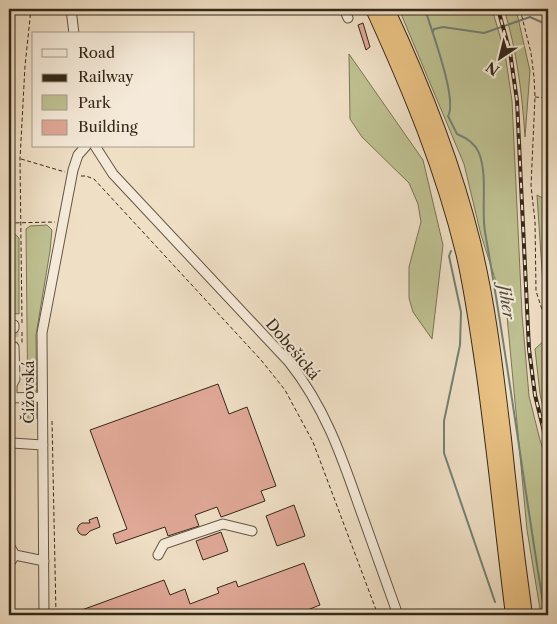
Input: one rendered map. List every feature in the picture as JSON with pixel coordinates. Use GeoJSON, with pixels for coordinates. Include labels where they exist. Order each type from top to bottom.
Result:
{"type":"FeatureCollection","features":[{"type":"Feature","properties":{"kind":"highway"},"geometry":{"type":"LineString","coordinates":[[373,9],[430,140],[464,256],[473,298],[513,615]]}},
{"type":"Feature","properties":{"kind":"highway"},"geometry":{"type":"LineString","coordinates":[[387,9],[422,86],[441,137],[458,186],[473,242],[493,347],[525,615]]}},
{"type":"Feature","properties":{"kind":"street"},"geometry":{"type":"LineString","coordinates":[[71,9],[74,32]]}},
{"type":"Feature","properties":{"kind":"street","name":"Čížovská"},"geometry":{"type":"LineString","coordinates":[[44,615],[42,333],[72,174],[78,155],[84,148]]}},
{"type":"Feature","properties":{"kind":"street","name":"Dobešická"},"geometry":{"type":"LineString","coordinates":[[96,148],[113,174],[304,380],[315,398],[336,443],[398,615]]}},
{"type":"Feature","properties":{"kind":"street"},"geometry":{"type":"LineString","coordinates":[[15,350],[15,379],[10,385],[10,398],[42,397]]}},
{"type":"Feature","properties":{"kind":"street"},"geometry":{"type":"LineString","coordinates":[[10,444],[43,445]]}},
{"type":"Feature","properties":{"kind":"street"},"geometry":{"type":"LineString","coordinates":[[158,555],[164,544],[223,524],[252,531]]}},
{"type":"Feature","properties":{"kind":"street"},"geometry":{"type":"LineString","coordinates":[[9,545],[15,556]]}},
{"type":"Feature","properties":{"kind":"street"},"geometry":{"type":"LineString","coordinates":[[15,556],[44,560]]}},
{"type":"Feature","properties":{"kind":"street"},"geometry":{"type":"LineString","coordinates":[[9,564],[15,556]]}},
{"type":"Feature","properties":{"kind":"path"},"geometry":{"type":"LineString","coordinates":[[15,350],[20,223],[20,159],[31,9]]}},
{"type":"Feature","properties":{"kind":"path"},"geometry":{"type":"LineString","coordinates":[[521,10],[534,77],[535,97],[531,186],[535,221],[536,291],[548,328]]}},
{"type":"Feature","properties":{"kind":"path"},"geometry":{"type":"LineString","coordinates":[[535,97],[548,98]]}},
{"type":"Feature","properties":{"kind":"path"},"geometry":{"type":"LineString","coordinates":[[20,159],[94,179],[261,360],[285,390],[313,442],[378,615]]}},
{"type":"Feature","properties":{"kind":"path"},"geometry":{"type":"LineString","coordinates":[[9,223],[63,222]]}},
{"type":"Feature","properties":{"kind":"path"},"geometry":{"type":"LineString","coordinates":[[22,402],[23,420],[52,421],[56,615]]}},
{"type":"Feature","properties":{"kind":"green space"},"geometry":{"type":"Polygon","coordinates":[[[399,9],[492,9],[505,53],[512,101],[522,314],[529,396],[548,465],[548,615],[541,615],[527,530],[507,316],[481,235],[464,164],[399,9]]]}},
{"type":"Feature","properties":{"kind":"green space"},"geometry":{"type":"Polygon","coordinates":[[[504,9],[516,9],[530,71],[525,137],[518,72],[504,9]]]}},
{"type":"Feature","properties":{"kind":"green space"},"geometry":{"type":"Polygon","coordinates":[[[349,54],[423,160],[443,245],[432,339],[413,312],[409,298],[409,267],[421,222],[418,204],[409,183],[362,137],[350,119],[349,54]]]}},
{"type":"Feature","properties":{"kind":"green space"},"geometry":{"type":"Polygon","coordinates":[[[537,195],[548,201],[548,310],[544,301],[537,195]]]}},
{"type":"Feature","properties":{"kind":"green space"},"geometry":{"type":"Polygon","coordinates":[[[47,225],[52,230],[50,251],[36,335],[37,418],[28,419],[26,229],[30,226],[47,225]]]}},
{"type":"Feature","properties":{"kind":"green space"},"geometry":{"type":"Polygon","coordinates":[[[9,231],[12,231],[19,238],[19,314],[9,313],[9,231]]]}},
{"type":"Feature","properties":{"kind":"green space"},"geometry":{"type":"Polygon","coordinates":[[[548,337],[548,429],[540,394],[535,349],[548,337]]]}},
{"type":"Feature","properties":{"kind":"building"},"geometry":{"type":"Polygon","coordinates":[[[363,23],[370,47],[366,50],[358,25],[363,23]]]}},
{"type":"Feature","properties":{"kind":"building"},"geometry":{"type":"Polygon","coordinates":[[[218,384],[229,414],[247,407],[276,486],[261,491],[265,501],[227,515],[221,517],[217,507],[195,515],[199,526],[168,536],[165,527],[116,544],[113,534],[127,529],[90,430],[218,384]]]}},
{"type":"Feature","properties":{"kind":"building"},"geometry":{"type":"Polygon","coordinates":[[[294,505],[305,536],[277,546],[266,516],[294,505]]]}},
{"type":"Feature","properties":{"kind":"building"},"geometry":{"type":"Polygon","coordinates":[[[97,517],[100,527],[86,535],[79,533],[77,529],[79,525],[90,523],[89,520],[97,517]]]}},
{"type":"Feature","properties":{"kind":"building"},"geometry":{"type":"Polygon","coordinates":[[[221,532],[228,551],[203,560],[196,541],[221,532]]]}},
{"type":"Feature","properties":{"kind":"building"},"geometry":{"type":"Polygon","coordinates":[[[304,563],[320,605],[305,611],[306,615],[81,615],[79,611],[164,580],[170,595],[185,589],[190,604],[219,593],[217,588],[236,581],[238,587],[304,563]]]}},
{"type":"Feature","properties":{"kind":"waterway","name":"Jiher"},"geometry":{"type":"LineString","coordinates":[[425,9],[447,80],[450,108],[448,116],[457,134],[475,146],[482,162],[485,232],[545,615]]}},
{"type":"Feature","properties":{"kind":"waterway"},"geometry":{"type":"LineString","coordinates":[[433,32],[434,29],[443,27],[484,33],[530,17],[548,25]]}},
{"type":"Feature","properties":{"kind":"waterway"},"geometry":{"type":"LineString","coordinates":[[451,251],[449,256],[461,312],[460,345],[444,421],[444,453],[495,602]]}},
{"type":"Feature","properties":{"kind":"tunnel"},"geometry":{"type":"LineString","coordinates":[[14,328],[14,347]]}},
{"type":"Feature","properties":{"kind":"railway"},"geometry":{"type":"LineString","coordinates":[[498,9],[510,52],[517,101],[529,349],[535,395],[548,448]]}}]}
